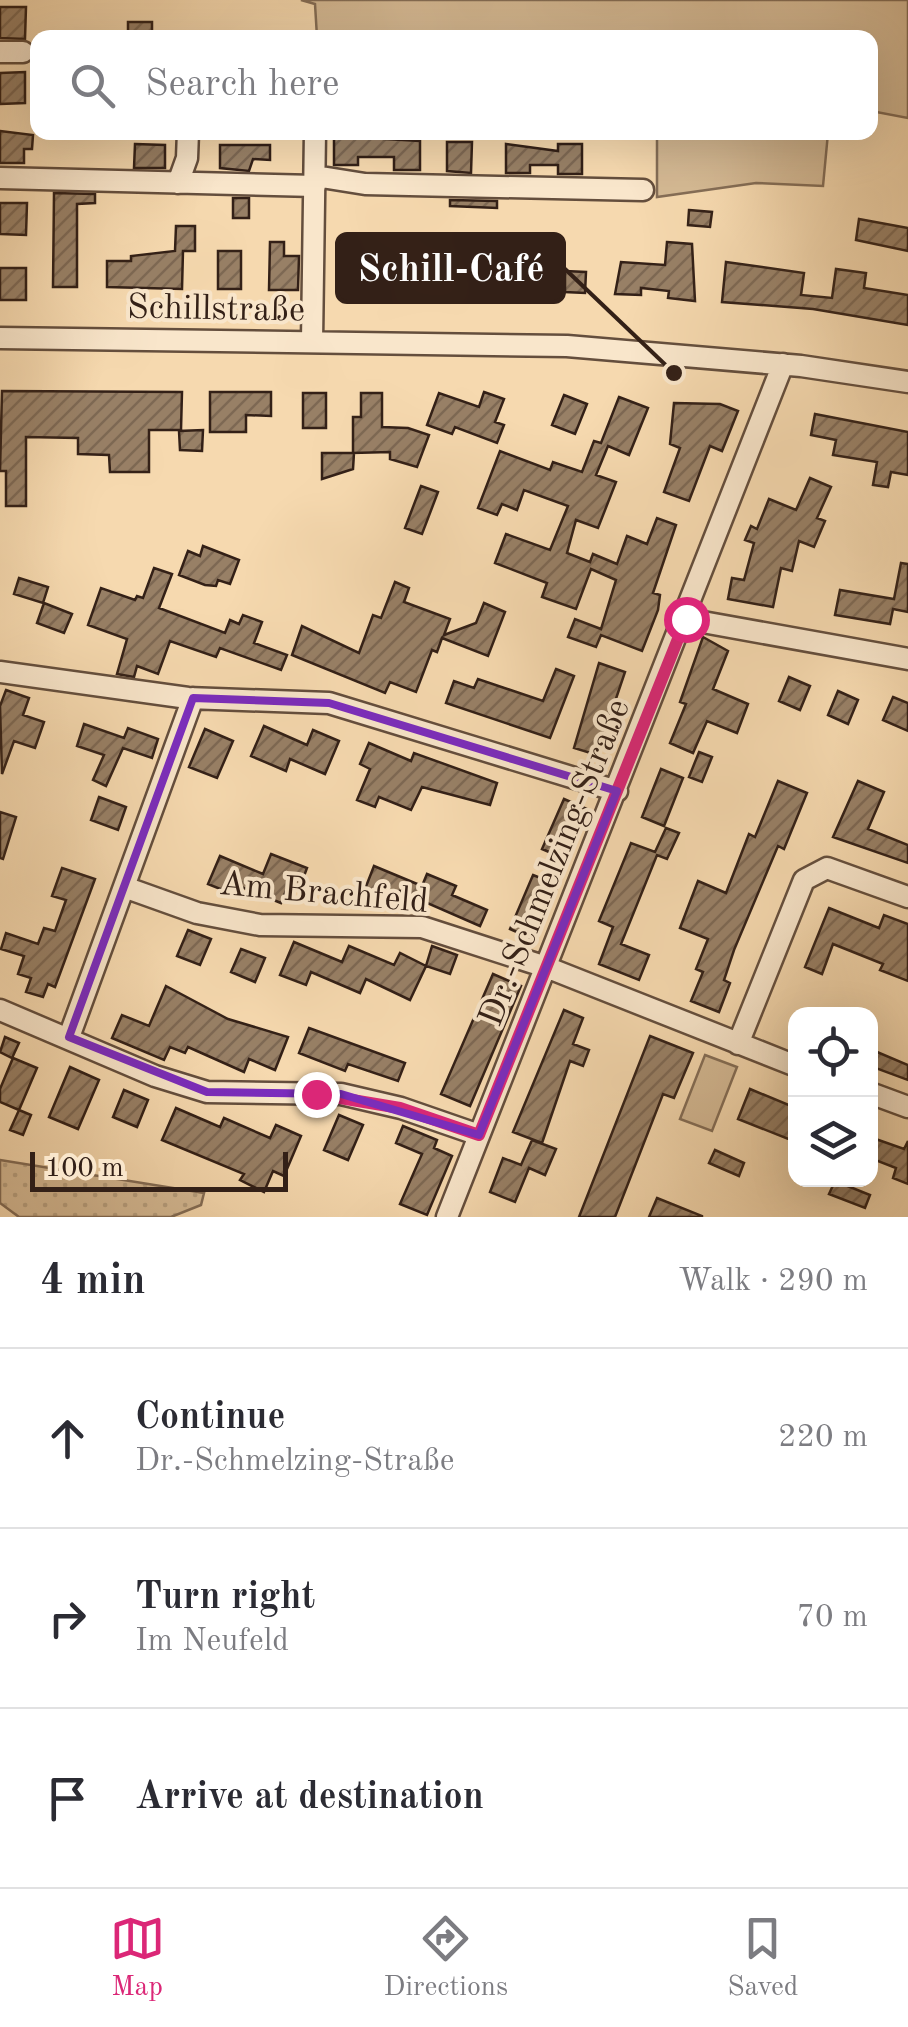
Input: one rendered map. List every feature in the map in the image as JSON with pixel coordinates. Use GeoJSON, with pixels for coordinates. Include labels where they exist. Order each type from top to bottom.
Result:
{"type":"FeatureCollection","features":[{"type":"Feature","properties":{"kind":"street"},"geometry":{"type":"LineString","coordinates":[[0,52],[24,52]]}},
{"type":"Feature","properties":{"kind":"street"},"geometry":{"type":"LineString","coordinates":[[178,183],[187,158],[188,140]]}},
{"type":"Feature","properties":{"kind":"street"},"geometry":{"type":"LineString","coordinates":[[312,341],[315,140]]}},
{"type":"Feature","properties":{"kind":"street"},"geometry":{"type":"LineString","coordinates":[[0,178],[644,190]]}},
{"type":"Feature","properties":{"kind":"street","name":"Schillstraße"},"geometry":{"type":"LineString","coordinates":[[0,338],[567,346],[783,364],[908,382]]}},
{"type":"Feature","properties":{"kind":"street","name":"Dr.-Schmelzing-Straße"},"geometry":{"type":"LineString","coordinates":[[447,1217],[686,619],[783,364]]}},
{"type":"Feature","properties":{"kind":"street"},"geometry":{"type":"LineString","coordinates":[[686,619],[908,659]]}},
{"type":"Feature","properties":{"kind":"street"},"geometry":{"type":"LineString","coordinates":[[0,672],[193,698],[328,704],[616,792]]}},
{"type":"Feature","properties":{"kind":"street"},"geometry":{"type":"LineString","coordinates":[[69,1038],[127,888],[193,698]]}},
{"type":"Feature","properties":{"kind":"street"},"geometry":{"type":"LineString","coordinates":[[738,1044],[804,880],[827,868],[908,897]]}},
{"type":"Feature","properties":{"kind":"street","name":"Am Brachfeld"},"geometry":{"type":"LineString","coordinates":[[127,888],[197,913],[260,925],[422,927],[546,967],[788,1063]]}},
{"type":"Feature","properties":{"kind":"street"},"geometry":{"type":"LineString","coordinates":[[0,1010],[156,1076],[207,1092],[340,1094],[400,1108],[479,1135]]}},
{"type":"Feature","properties":{"kind":"street"},"geometry":{"type":"LineString","coordinates":[[878,1096],[908,1107]]}},
{"type":"Feature","properties":{"kind":"highlighted area"},"geometry":{"type":"Polygon","coordinates":[[[193,698],[329,703],[617,791],[479,1135],[341,1094],[207,1092],[69,1037],[193,698]]]}},
{"type":"Feature","properties":{"kind":"shaded area"},"geometry":{"type":"Polygon","coordinates":[[[301,0],[908,0],[908,118],[878,112],[878,30],[317,30],[315,4],[301,0]]]}},
{"type":"Feature","properties":{"kind":"shaded area"},"geometry":{"type":"Polygon","coordinates":[[[657,140],[827,140],[823,186],[756,183],[657,197],[657,140]]]}},
{"type":"Feature","properties":{"kind":"shaded area"},"geometry":{"type":"Polygon","coordinates":[[[705,1055],[737,1067],[712,1131],[680,1119],[705,1055]]]}},
{"type":"Feature","properties":{"kind":"shaded area"},"geometry":{"type":"Polygon","coordinates":[[[0,1160],[204,1193],[201,1205],[171,1217],[19,1217],[0,1203],[0,1160]]]}},
{"type":"Feature","properties":{"kind":"building"},"geometry":{"type":"Polygon","coordinates":[[[0,7],[26,7],[25,39],[0,38],[0,7]]]}},
{"type":"Feature","properties":{"kind":"building"},"geometry":{"type":"Polygon","coordinates":[[[128,22],[152,22],[152,30],[128,30],[128,22]]]}},
{"type":"Feature","properties":{"kind":"building"},"geometry":{"type":"Polygon","coordinates":[[[25,72],[25,103],[0,104],[0,73],[25,72]]]}},
{"type":"Feature","properties":{"kind":"building"},"geometry":{"type":"Polygon","coordinates":[[[0,131],[30,135],[32,149],[24,149],[24,163],[0,163],[0,131]]]}},
{"type":"Feature","properties":{"kind":"building"},"geometry":{"type":"Polygon","coordinates":[[[334,140],[420,141],[420,170],[394,170],[394,157],[358,157],[358,165],[334,165],[334,140]]]}},
{"type":"Feature","properties":{"kind":"building"},"geometry":{"type":"Polygon","coordinates":[[[447,142],[472,142],[471,173],[447,171],[447,142]]]}},
{"type":"Feature","properties":{"kind":"building"},"geometry":{"type":"Polygon","coordinates":[[[135,144],[165,145],[165,168],[134,168],[135,144]]]}},
{"type":"Feature","properties":{"kind":"building"},"geometry":{"type":"Polygon","coordinates":[[[506,144],[558,151],[558,144],[582,144],[582,174],[558,174],[558,165],[530,165],[530,173],[506,173],[506,144]]]}},
{"type":"Feature","properties":{"kind":"building"},"geometry":{"type":"Polygon","coordinates":[[[220,145],[270,145],[270,160],[253,159],[249,171],[220,168],[220,145]]]}},
{"type":"Feature","properties":{"kind":"building"},"geometry":{"type":"Polygon","coordinates":[[[54,193],[95,194],[95,203],[77,204],[77,287],[53,287],[54,193]]]}},
{"type":"Feature","properties":{"kind":"building"},"geometry":{"type":"Polygon","coordinates":[[[233,198],[249,198],[249,218],[233,218],[233,198]]]}},
{"type":"Feature","properties":{"kind":"building"},"geometry":{"type":"Polygon","coordinates":[[[450,200],[497,201],[497,208],[450,206],[450,200]]]}},
{"type":"Feature","properties":{"kind":"building"},"geometry":{"type":"Polygon","coordinates":[[[0,203],[27,203],[26,235],[0,234],[0,203]]]}},
{"type":"Feature","properties":{"kind":"building"},"geometry":{"type":"Polygon","coordinates":[[[689,210],[712,212],[710,227],[688,225],[689,210]]]}},
{"type":"Feature","properties":{"kind":"building"},"geometry":{"type":"Polygon","coordinates":[[[859,219],[908,228],[908,251],[856,240],[859,219]]]}},
{"type":"Feature","properties":{"kind":"building"},"geometry":{"type":"Polygon","coordinates":[[[176,226],[195,226],[195,251],[183,251],[182,289],[107,287],[107,261],[131,261],[131,256],[175,251],[176,226]]]}},
{"type":"Feature","properties":{"kind":"building"},"geometry":{"type":"Polygon","coordinates":[[[270,242],[284,242],[284,256],[299,256],[298,290],[269,290],[270,242]]]}},
{"type":"Feature","properties":{"kind":"building"},"geometry":{"type":"Polygon","coordinates":[[[667,242],[692,244],[695,301],[668,298],[669,291],[641,288],[641,295],[615,294],[621,262],[665,265],[667,242]]]}},
{"type":"Feature","properties":{"kind":"building"},"geometry":{"type":"Polygon","coordinates":[[[218,251],[241,251],[241,289],[218,289],[218,251]]]}},
{"type":"Feature","properties":{"kind":"building"},"geometry":{"type":"Polygon","coordinates":[[[726,262],[804,273],[801,295],[832,298],[836,269],[866,273],[864,288],[908,295],[908,325],[813,309],[722,302],[726,262]]]}},
{"type":"Feature","properties":{"kind":"building"},"geometry":{"type":"Polygon","coordinates":[[[0,268],[26,268],[26,300],[0,300],[0,268]]]}},
{"type":"Feature","properties":{"kind":"building"},"geometry":{"type":"Polygon","coordinates":[[[565,271],[586,272],[585,293],[565,292],[565,271]]]}},
{"type":"Feature","properties":{"kind":"building"},"geometry":{"type":"Polygon","coordinates":[[[2,391],[182,392],[181,430],[149,430],[149,472],[110,472],[109,455],[78,454],[78,438],[26,437],[26,506],[6,506],[6,471],[0,471],[2,391]]]}},
{"type":"Feature","properties":{"kind":"building"},"geometry":{"type":"Polygon","coordinates":[[[210,392],[271,392],[271,416],[246,415],[246,432],[210,432],[210,392]]]}},
{"type":"Feature","properties":{"kind":"building"},"geometry":{"type":"Polygon","coordinates":[[[484,392],[504,399],[495,422],[504,425],[497,443],[455,427],[452,434],[427,425],[439,393],[479,407],[484,392]]]}},
{"type":"Feature","properties":{"kind":"building"},"geometry":{"type":"Polygon","coordinates":[[[303,393],[326,393],[326,428],[303,428],[303,393]]]}},
{"type":"Feature","properties":{"kind":"building"},"geometry":{"type":"Polygon","coordinates":[[[361,393],[382,393],[382,427],[408,428],[429,435],[417,467],[390,459],[390,452],[353,453],[353,417],[361,417],[361,393]]]}},
{"type":"Feature","properties":{"kind":"building"},"geometry":{"type":"Polygon","coordinates":[[[564,395],[587,404],[575,434],[552,425],[564,395]]]}},
{"type":"Feature","properties":{"kind":"building"},"geometry":{"type":"Polygon","coordinates":[[[619,397],[648,408],[629,455],[608,446],[596,475],[616,482],[598,528],[576,520],[567,553],[590,562],[593,554],[617,564],[627,536],[647,544],[657,518],[676,525],[653,593],[660,595],[658,610],[642,651],[601,635],[596,647],[568,637],[575,619],[601,629],[616,580],[591,569],[576,609],[542,597],[547,583],[495,563],[506,534],[550,550],[568,506],[524,490],[517,510],[502,504],[497,515],[478,508],[500,451],[550,470],[553,462],[582,472],[594,441],[601,443],[619,397]]]}},
{"type":"Feature","properties":{"kind":"building"},"geometry":{"type":"Polygon","coordinates":[[[674,403],[720,404],[738,411],[722,451],[710,446],[689,501],[664,492],[680,448],[670,444],[674,403]]]}},
{"type":"Feature","properties":{"kind":"building"},"geometry":{"type":"Polygon","coordinates":[[[815,414],[908,432],[908,475],[891,472],[888,487],[873,485],[877,462],[833,455],[836,440],[811,435],[815,414]]]}},
{"type":"Feature","properties":{"kind":"building"},"geometry":{"type":"Polygon","coordinates":[[[203,430],[202,451],[180,450],[179,431],[203,430]]]}},
{"type":"Feature","properties":{"kind":"building"},"geometry":{"type":"Polygon","coordinates":[[[322,453],[354,453],[353,469],[322,479],[322,453]]]}},
{"type":"Feature","properties":{"kind":"building"},"geometry":{"type":"Polygon","coordinates":[[[810,478],[831,487],[817,518],[825,521],[814,547],[799,541],[792,571],[781,568],[773,607],[728,599],[732,578],[744,580],[754,543],[745,540],[751,526],[757,529],[769,499],[796,510],[810,478]]]}},
{"type":"Feature","properties":{"kind":"building"},"geometry":{"type":"Polygon","coordinates":[[[421,486],[438,492],[422,534],[405,528],[421,486]]]}},
{"type":"Feature","properties":{"kind":"building"},"geometry":{"type":"Polygon","coordinates":[[[203,546],[239,560],[230,584],[218,580],[216,586],[205,585],[179,575],[188,551],[200,556],[203,546]]]}},
{"type":"Feature","properties":{"kind":"building"},"geometry":{"type":"Polygon","coordinates":[[[901,563],[908,564],[908,612],[893,609],[890,624],[835,615],[840,590],[894,599],[901,563]]]}},
{"type":"Feature","properties":{"kind":"building"},"geometry":{"type":"Polygon","coordinates":[[[154,568],[172,574],[159,608],[225,633],[230,620],[239,624],[243,615],[262,622],[254,643],[287,655],[281,670],[220,648],[216,657],[170,641],[158,674],[137,666],[134,677],[117,674],[127,639],[88,625],[101,588],[135,600],[137,596],[143,598],[154,568]]]}},
{"type":"Feature","properties":{"kind":"building"},"geometry":{"type":"Polygon","coordinates":[[[19,578],[48,587],[43,603],[14,594],[19,578]]]}},
{"type":"Feature","properties":{"kind":"building"},"geometry":{"type":"Polygon","coordinates":[[[395,582],[409,588],[404,602],[450,619],[444,635],[476,623],[484,603],[505,612],[488,656],[442,638],[437,652],[432,650],[416,692],[390,682],[385,693],[292,655],[302,626],[359,653],[373,615],[381,618],[395,582]]]}},
{"type":"Feature","properties":{"kind":"building"},"geometry":{"type":"Polygon","coordinates":[[[44,603],[72,614],[64,633],[37,623],[44,603]]]}},
{"type":"Feature","properties":{"kind":"building"},"geometry":{"type":"Polygon","coordinates":[[[703,637],[728,651],[713,689],[748,704],[737,733],[707,721],[693,753],[670,743],[686,704],[680,702],[703,637]]]}},
{"type":"Feature","properties":{"kind":"building"},"geometry":{"type":"Polygon","coordinates":[[[599,663],[625,672],[597,755],[574,748],[599,663]]]}},
{"type":"Feature","properties":{"kind":"building"},"geometry":{"type":"Polygon","coordinates":[[[556,669],[574,676],[550,738],[446,703],[454,681],[474,688],[478,679],[543,701],[556,669]]]}},
{"type":"Feature","properties":{"kind":"building"},"geometry":{"type":"Polygon","coordinates":[[[789,677],[810,686],[800,710],[779,701],[789,677]]]}},
{"type":"Feature","properties":{"kind":"building"},"geometry":{"type":"Polygon","coordinates":[[[6,690],[29,698],[23,715],[44,722],[35,748],[14,741],[2,774],[0,706],[6,690]]]}},
{"type":"Feature","properties":{"kind":"building"},"geometry":{"type":"Polygon","coordinates":[[[838,691],[858,700],[848,724],[828,715],[838,691]]]}},
{"type":"Feature","properties":{"kind":"building"},"geometry":{"type":"Polygon","coordinates":[[[893,697],[908,703],[908,731],[883,720],[893,697]]]}},
{"type":"Feature","properties":{"kind":"building"},"geometry":{"type":"Polygon","coordinates":[[[84,724],[124,738],[128,728],[158,739],[152,758],[123,748],[106,786],[93,780],[104,755],[77,746],[84,724]]]}},
{"type":"Feature","properties":{"kind":"building"},"geometry":{"type":"Polygon","coordinates":[[[264,726],[307,745],[313,730],[339,741],[325,774],[290,759],[286,771],[251,756],[264,726]]]}},
{"type":"Feature","properties":{"kind":"building"},"geometry":{"type":"Polygon","coordinates":[[[205,729],[233,741],[217,778],[189,767],[205,729]]]}},
{"type":"Feature","properties":{"kind":"building"},"geometry":{"type":"Polygon","coordinates":[[[369,743],[411,761],[414,753],[497,783],[490,805],[422,787],[411,810],[379,797],[375,807],[357,800],[370,769],[360,764],[369,743]]]}},
{"type":"Feature","properties":{"kind":"building"},"geometry":{"type":"Polygon","coordinates":[[[699,752],[712,757],[702,782],[689,777],[699,752]]]}},
{"type":"Feature","properties":{"kind":"building"},"geometry":{"type":"Polygon","coordinates":[[[661,769],[683,778],[664,826],[642,817],[661,769]]]}},
{"type":"Feature","properties":{"kind":"building"},"geometry":{"type":"Polygon","coordinates":[[[778,781],[807,793],[784,849],[778,846],[734,950],[724,980],[730,983],[719,1012],[691,1001],[703,972],[696,969],[708,939],[680,928],[698,881],[726,893],[749,834],[755,837],[778,781]]]}},
{"type":"Feature","properties":{"kind":"building"},"geometry":{"type":"Polygon","coordinates":[[[858,781],[884,792],[868,829],[908,845],[908,863],[833,837],[858,781]]]}},
{"type":"Feature","properties":{"kind":"building"},"geometry":{"type":"Polygon","coordinates":[[[99,797],[126,807],[118,830],[91,820],[99,797]]]}},
{"type":"Feature","properties":{"kind":"building"},"geometry":{"type":"Polygon","coordinates":[[[564,799],[589,810],[568,860],[542,849],[564,799]]]}},
{"type":"Feature","properties":{"kind":"building"},"geometry":{"type":"Polygon","coordinates":[[[0,812],[16,817],[3,859],[0,858],[0,812]]]}},
{"type":"Feature","properties":{"kind":"building"},"geometry":{"type":"Polygon","coordinates":[[[666,828],[679,833],[667,859],[657,855],[621,944],[649,955],[639,980],[599,964],[613,927],[599,921],[631,843],[655,852],[666,828]]]}},
{"type":"Feature","properties":{"kind":"building"},"geometry":{"type":"Polygon","coordinates":[[[271,854],[307,868],[300,887],[289,883],[281,903],[234,884],[230,893],[208,884],[220,856],[263,874],[271,854]]]}},
{"type":"Feature","properties":{"kind":"building"},"geometry":{"type":"Polygon","coordinates":[[[374,866],[422,886],[427,874],[456,886],[452,895],[487,910],[480,926],[400,891],[395,901],[365,889],[374,866]]]}},
{"type":"Feature","properties":{"kind":"building"},"geometry":{"type":"Polygon","coordinates":[[[62,868],[95,879],[55,987],[48,984],[43,997],[26,992],[31,978],[18,974],[24,956],[1,949],[6,933],[38,944],[44,928],[55,931],[66,900],[52,896],[62,868]]]}},
{"type":"Feature","properties":{"kind":"building"},"geometry":{"type":"Polygon","coordinates":[[[533,875],[558,885],[535,940],[510,929],[533,875]]]}},
{"type":"Feature","properties":{"kind":"building"},"geometry":{"type":"Polygon","coordinates":[[[829,908],[879,928],[884,915],[908,924],[908,981],[880,970],[883,964],[833,944],[822,974],[805,967],[829,908]]]}},
{"type":"Feature","properties":{"kind":"building"},"geometry":{"type":"Polygon","coordinates":[[[188,930],[211,939],[200,965],[177,956],[188,930]]]}},
{"type":"Feature","properties":{"kind":"building"},"geometry":{"type":"Polygon","coordinates":[[[294,942],[342,962],[349,946],[394,965],[400,953],[426,966],[410,1000],[366,979],[360,993],[311,972],[306,985],[280,975],[294,942]]]}},
{"type":"Feature","properties":{"kind":"building"},"geometry":{"type":"Polygon","coordinates":[[[432,946],[457,955],[450,974],[426,966],[432,946]]]}},
{"type":"Feature","properties":{"kind":"building"},"geometry":{"type":"Polygon","coordinates":[[[241,949],[265,958],[255,982],[231,972],[241,949]]]}},
{"type":"Feature","properties":{"kind":"building"},"geometry":{"type":"Polygon","coordinates":[[[493,974],[521,986],[470,1106],[441,1094],[493,974]]]}},
{"type":"Feature","properties":{"kind":"building"},"geometry":{"type":"Polygon","coordinates":[[[166,986],[228,1019],[288,1037],[275,1070],[249,1059],[244,1072],[188,1047],[185,1053],[170,1047],[164,1060],[112,1038],[122,1015],[149,1026],[166,986]]]}},
{"type":"Feature","properties":{"kind":"building"},"geometry":{"type":"Polygon","coordinates":[[[564,1010],[583,1018],[573,1044],[589,1050],[583,1066],[570,1061],[542,1143],[513,1132],[564,1010]]]}},
{"type":"Feature","properties":{"kind":"building"},"geometry":{"type":"Polygon","coordinates":[[[309,1028],[405,1063],[398,1081],[348,1064],[345,1071],[299,1053],[309,1028]]]}},
{"type":"Feature","properties":{"kind":"building"},"geometry":{"type":"Polygon","coordinates":[[[650,1036],[693,1053],[674,1098],[663,1094],[615,1217],[579,1217],[650,1036]]]}},
{"type":"Feature","properties":{"kind":"building"},"geometry":{"type":"Polygon","coordinates":[[[5,1037],[19,1043],[12,1058],[0,1052],[5,1037]]]}},
{"type":"Feature","properties":{"kind":"building"},"geometry":{"type":"Polygon","coordinates":[[[878,1052],[908,1065],[908,1080],[878,1069],[878,1052]]]}},
{"type":"Feature","properties":{"kind":"building"},"geometry":{"type":"Polygon","coordinates":[[[13,1058],[37,1068],[19,1110],[0,1102],[0,1089],[13,1058]]]}},
{"type":"Feature","properties":{"kind":"building"},"geometry":{"type":"Polygon","coordinates":[[[70,1067],[99,1080],[78,1129],[49,1117],[70,1067]]]}},
{"type":"Feature","properties":{"kind":"building"},"geometry":{"type":"Polygon","coordinates":[[[750,1089],[788,1105],[788,1139],[738,1119],[750,1089]]]}},
{"type":"Feature","properties":{"kind":"building"},"geometry":{"type":"Polygon","coordinates":[[[124,1090],[148,1100],[137,1127],[113,1117],[124,1090]]]}},
{"type":"Feature","properties":{"kind":"building"},"geometry":{"type":"Polygon","coordinates":[[[176,1108],[220,1127],[224,1118],[270,1138],[276,1125],[301,1136],[284,1176],[273,1171],[264,1192],[240,1180],[244,1174],[162,1140],[176,1108]]]}},
{"type":"Feature","properties":{"kind":"building"},"geometry":{"type":"Polygon","coordinates":[[[19,1110],[31,1115],[23,1135],[10,1130],[19,1110]]]}},
{"type":"Feature","properties":{"kind":"building"},"geometry":{"type":"Polygon","coordinates":[[[339,1115],[363,1125],[348,1160],[324,1150],[339,1115]]]}},
{"type":"Feature","properties":{"kind":"building"},"geometry":{"type":"Polygon","coordinates":[[[403,1126],[437,1140],[434,1148],[452,1156],[427,1215],[400,1204],[422,1154],[396,1143],[403,1126]]]}},
{"type":"Feature","properties":{"kind":"building"},"geometry":{"type":"Polygon","coordinates":[[[532,1140],[556,1149],[545,1175],[529,1168],[515,1202],[490,1192],[503,1158],[521,1165],[532,1140]]]}},
{"type":"Feature","properties":{"kind":"building"},"geometry":{"type":"Polygon","coordinates":[[[878,1140],[904,1149],[908,1141],[908,1184],[893,1178],[896,1168],[878,1161],[878,1140]]]}},
{"type":"Feature","properties":{"kind":"building"},"geometry":{"type":"Polygon","coordinates":[[[715,1150],[744,1163],[739,1176],[709,1163],[715,1150]]]}},
{"type":"Feature","properties":{"kind":"building"},"geometry":{"type":"Polygon","coordinates":[[[832,1187],[850,1187],[870,1195],[865,1208],[829,1194],[832,1187]]]}},
{"type":"Feature","properties":{"kind":"building"},"geometry":{"type":"Polygon","coordinates":[[[657,1198],[702,1216],[702,1217],[649,1217],[657,1198]]]}},
{"type":"Feature","properties":{"kind":"place","name":"Schill-Café"},"geometry":{"type":"Point","coordinates":[674,373]}},
{"type":"Feature","properties":{"kind":"route"},"geometry":{"type":"LineString","coordinates":[[316,1094],[340,1094],[400,1108],[479,1135],[686,619]]}}]}
